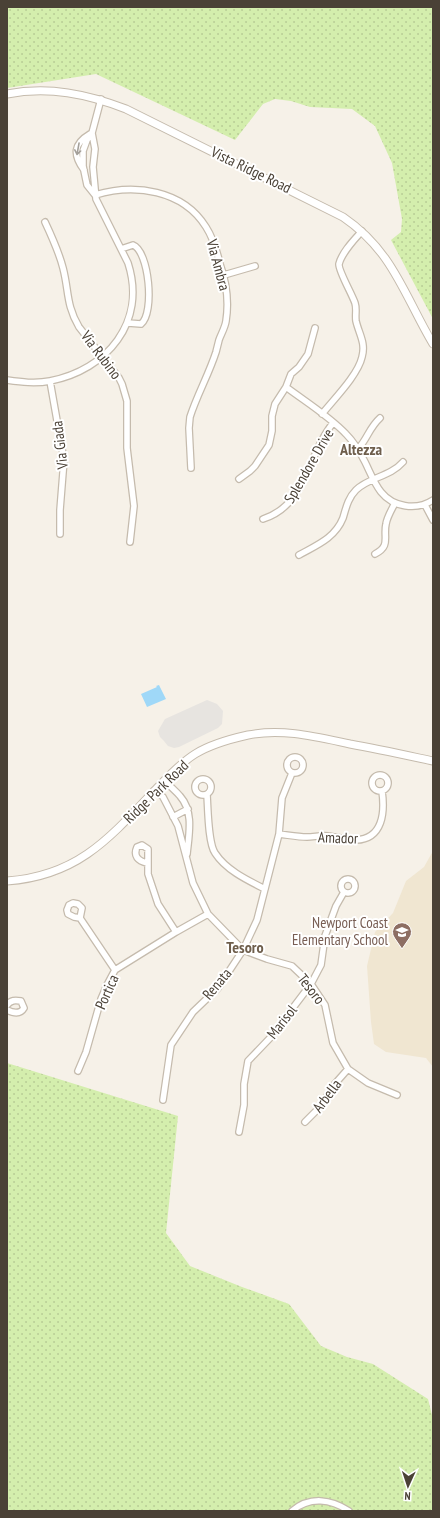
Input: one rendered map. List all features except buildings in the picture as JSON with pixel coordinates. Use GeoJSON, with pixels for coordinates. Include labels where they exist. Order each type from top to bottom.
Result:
{"type":"FeatureCollection","features":[{"type":"Feature","properties":{"kind":"street","name":"Vista Ridge Road"},"geometry":{"type":"LineString","coordinates":[[7,94],[33,91],[51,91],[79,94],[101,99],[126,109],[348,220],[362,231],[382,253],[392,267],[433,344]]}},
{"type":"Feature","properties":{"kind":"street"},"geometry":{"type":"LineString","coordinates":[[7,380],[32,383],[50,381],[84,369],[102,356],[118,341],[128,324],[133,305],[133,283],[128,263],[99,206],[95,195],[87,185],[84,170],[83,151],[87,140],[92,133],[101,99]]}},
{"type":"Feature","properties":{"kind":"street"},"geometry":{"type":"LineString","coordinates":[[92,133],[95,149],[93,167],[96,184],[95,195]]}},
{"type":"Feature","properties":{"kind":"street","name":"Via Ambra"},"geometry":{"type":"LineString","coordinates":[[95,195],[116,190],[141,189],[165,194],[185,204],[200,218],[216,247],[224,275],[227,302],[226,322],[216,353],[190,417],[189,428],[191,468]]}},
{"type":"Feature","properties":{"kind":"street","name":"Via Rubino"},"geometry":{"type":"LineString","coordinates":[[45,222],[63,268],[68,297],[74,318],[79,327],[122,384],[127,401],[127,448],[134,506],[130,542]]}},
{"type":"Feature","properties":{"kind":"street"},"geometry":{"type":"LineString","coordinates":[[322,414],[345,387],[362,358],[363,344],[356,322],[356,304],[339,265],[341,257],[362,231]]}},
{"type":"Feature","properties":{"kind":"street"},"geometry":{"type":"LineString","coordinates":[[121,249],[132,245],[138,248],[145,268],[149,290],[147,312],[144,322],[141,324],[128,324]]}},
{"type":"Feature","properties":{"kind":"street"},"geometry":{"type":"LineString","coordinates":[[224,275],[254,266]]}},
{"type":"Feature","properties":{"kind":"street"},"geometry":{"type":"LineString","coordinates":[[238,479],[255,466],[269,445],[272,430],[273,410],[279,396],[286,387],[291,374],[299,367],[308,354],[315,328]]}},
{"type":"Feature","properties":{"kind":"street","name":"Via Giada"},"geometry":{"type":"LineString","coordinates":[[50,381],[64,460],[60,510],[60,534]]}},
{"type":"Feature","properties":{"kind":"street"},"geometry":{"type":"LineString","coordinates":[[286,387],[333,423],[358,448],[380,492],[395,503],[403,506],[411,507],[425,505],[433,500]]}},
{"type":"Feature","properties":{"kind":"street"},"geometry":{"type":"LineString","coordinates":[[358,448],[364,442],[370,429],[380,418]]}},
{"type":"Feature","properties":{"kind":"street","name":"Splendore Drive"},"geometry":{"type":"LineString","coordinates":[[262,519],[277,513],[290,503],[306,475],[324,435],[333,423]]}},
{"type":"Feature","properties":{"kind":"street"},"geometry":{"type":"LineString","coordinates":[[299,555],[330,537],[339,526],[351,495],[362,485],[392,472],[403,462]]}},
{"type":"Feature","properties":{"kind":"street"},"geometry":{"type":"LineString","coordinates":[[375,554],[383,549],[385,544],[386,523],[395,503]]}},
{"type":"Feature","properties":{"kind":"street"},"geometry":{"type":"LineString","coordinates":[[425,505],[433,520]]}},
{"type":"Feature","properties":{"kind":"street","name":"Ridge Park Road"},"geometry":{"type":"LineString","coordinates":[[7,881],[37,877],[51,873],[76,862],[104,843],[165,780],[194,755],[208,747],[232,739],[263,733],[309,735],[433,761]]}},
{"type":"Feature","properties":{"kind":"street","name":"Renata"},"geometry":{"type":"LineString","coordinates":[[163,1100],[171,1046],[193,1012],[218,988],[243,950],[257,920],[279,834],[282,798],[292,773]]}},
{"type":"Feature","properties":{"kind":"street","name":"Tesoro"},"geometry":{"type":"LineString","coordinates":[[165,780],[181,797],[188,809],[190,829],[187,856]]}},
{"type":"Feature","properties":{"kind":"street","name":"Tesoro"},"geometry":{"type":"LineString","coordinates":[[156,790],[163,797],[178,826],[193,883],[208,914],[243,950],[292,966],[311,984],[325,1005],[333,1043],[348,1069],[368,1083],[397,1095]]}},
{"type":"Feature","properties":{"kind":"street","name":"Amador"},"geometry":{"type":"LineString","coordinates":[[279,834],[306,837],[327,836],[355,840],[367,838],[380,825],[384,811],[382,791]]}},
{"type":"Feature","properties":{"kind":"street"},"geometry":{"type":"LineString","coordinates":[[207,795],[210,836],[214,852],[244,879],[265,889]]}},
{"type":"Feature","properties":{"kind":"street"},"geometry":{"type":"LineString","coordinates":[[173,817],[188,809]]}},
{"type":"Feature","properties":{"kind":"street"},"geometry":{"type":"LineString","coordinates":[[147,863],[148,874],[158,904],[176,932]]}},
{"type":"Feature","properties":{"kind":"street","name":"Marisol"},"geometry":{"type":"LineString","coordinates":[[239,1132],[244,1105],[244,1084],[248,1062],[270,1038],[311,984],[321,965],[325,936],[336,906],[344,892]]}},
{"type":"Feature","properties":{"kind":"street","name":"Portica"},"geometry":{"type":"LineString","coordinates":[[78,1071],[86,1052],[101,999],[115,970],[208,914]]}},
{"type":"Feature","properties":{"kind":"street"},"geometry":{"type":"LineString","coordinates":[[80,918],[115,970]]}},
{"type":"Feature","properties":{"kind":"street"},"geometry":{"type":"LineString","coordinates":[[7,1005],[16,1000],[22,1001],[24,1008],[18,1013],[12,1013],[7,1010]]}},
{"type":"Feature","properties":{"kind":"street","name":"Arbella"},"geometry":{"type":"LineString","coordinates":[[306,1122],[321,1106],[332,1086],[348,1069]]}},
{"type":"Feature","properties":{"kind":"street"},"geometry":{"type":"LineString","coordinates":[[292,1511],[304,1504],[320,1500],[334,1502],[349,1511]]}},
{"type":"Feature","properties":{"kind":"shaded area"},"geometry":{"type":"Polygon","coordinates":[[[207,700],[217,704],[223,711],[222,724],[218,728],[179,747],[174,748],[168,746],[160,737],[158,731],[165,719],[207,700]]]}},
{"type":"Feature","properties":{"kind":"shaded area","name":"Newport Coast Elementary School"},"geometry":{"type":"Polygon","coordinates":[[[433,851],[433,1067],[426,1058],[386,1052],[374,1044],[367,966],[375,932],[393,913],[406,881],[424,867],[433,851]]]}},
{"type":"Feature","properties":{"kind":"green space"},"geometry":{"type":"Polygon","coordinates":[[[7,7],[433,7],[433,319],[391,240],[401,232],[402,219],[392,163],[375,126],[352,109],[310,107],[291,101],[275,99],[263,104],[235,140],[96,74],[7,88],[7,7]]]}},
{"type":"Feature","properties":{"kind":"green space"},"geometry":{"type":"Polygon","coordinates":[[[7,1063],[178,1116],[166,1233],[190,1266],[289,1304],[321,1346],[347,1357],[373,1364],[428,1399],[433,1419],[433,1511],[7,1511],[7,1063]]]}},
{"type":"Feature","properties":{"kind":"water"},"geometry":{"type":"Polygon","coordinates":[[[159,685],[166,699],[147,707],[141,694],[159,685]]]}},
{"type":"Feature","properties":{"kind":"place","name":"Newport Coast Elementary School"},"geometry":{"type":"Point","coordinates":[402,949]}},
{"type":"Feature","properties":{"kind":"district","name":"Altezza"},"geometry":{"type":"Point","coordinates":[361,449]}},
{"type":"Feature","properties":{"kind":"district","name":"Tesoro"},"geometry":{"type":"Point","coordinates":[245,947]}}]}
